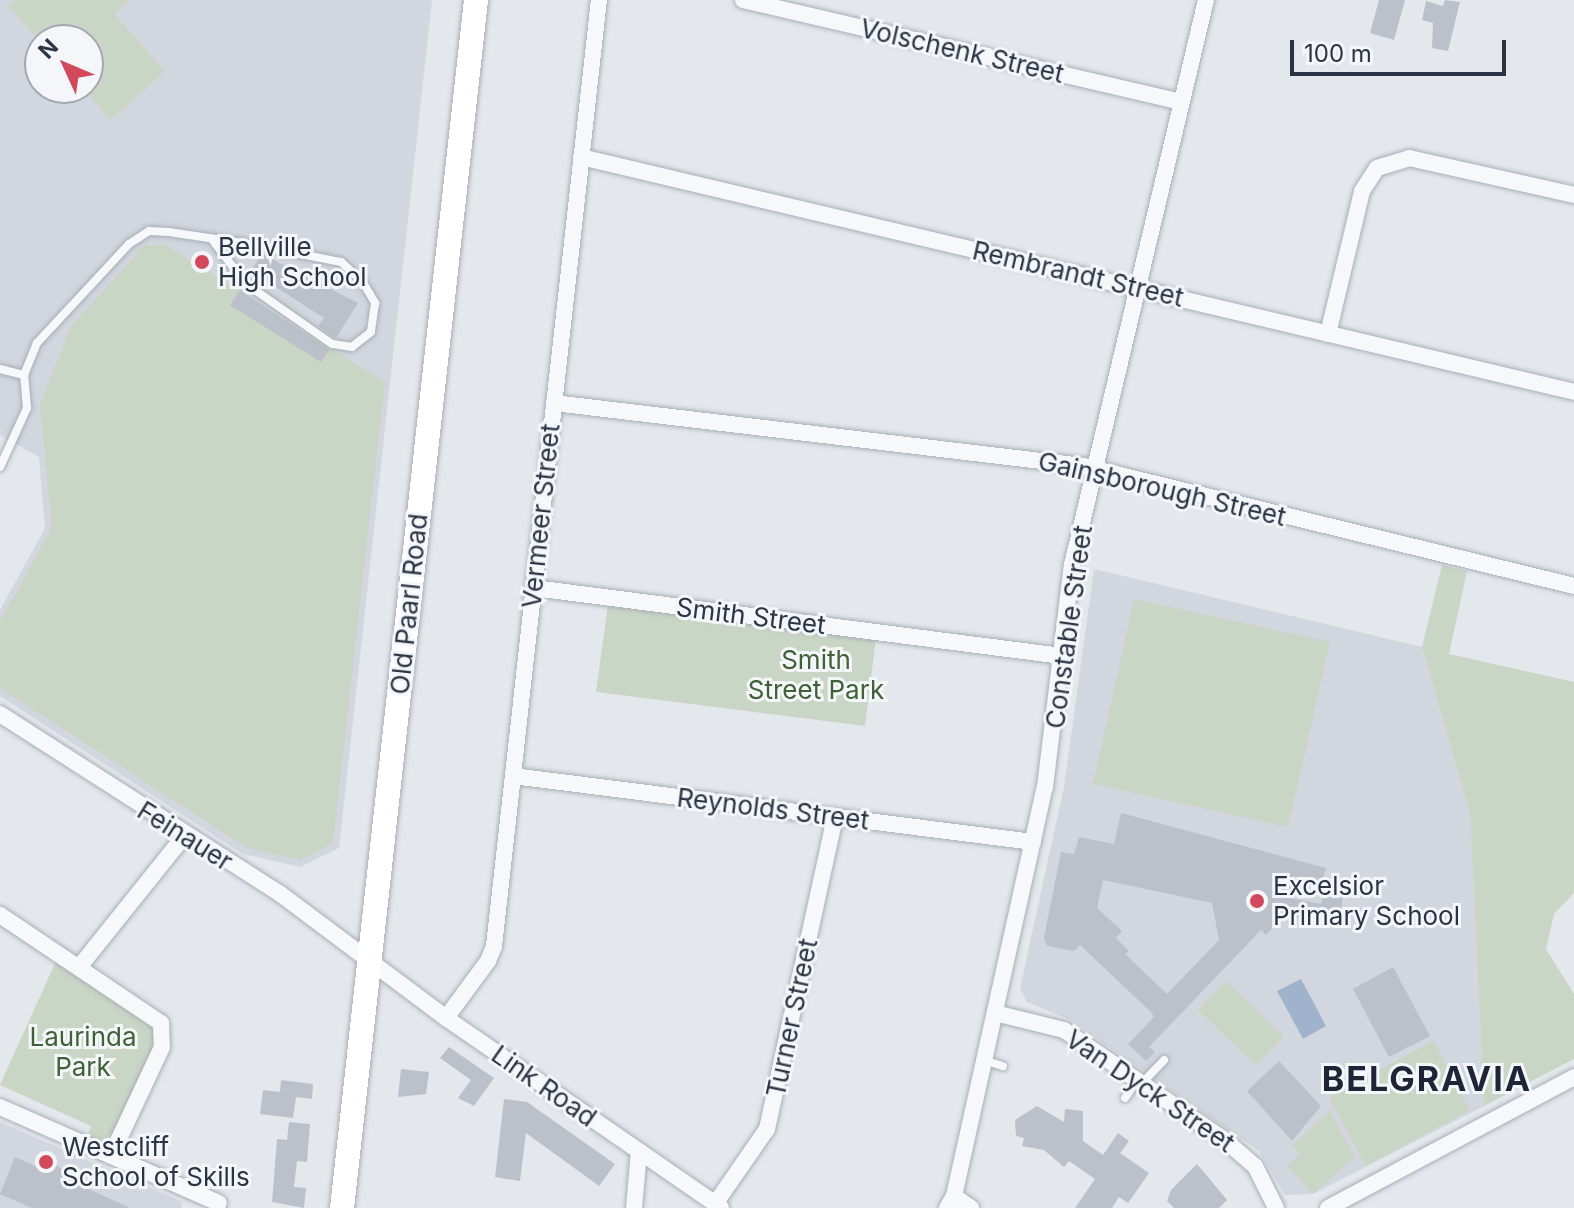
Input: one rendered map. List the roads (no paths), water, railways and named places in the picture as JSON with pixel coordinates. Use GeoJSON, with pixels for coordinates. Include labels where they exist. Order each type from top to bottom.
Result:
{"type":"FeatureCollection","features":[{"type":"Feature","properties":{"kind":"main road","name":"Old Paarl Road"},"geometry":{"type":"LineString","coordinates":[[342,1208],[476,0]]}},
{"type":"Feature","properties":{"kind":"street","name":"Vermeer Street"},"geometry":{"type":"LineString","coordinates":[[446,1018],[493,951],[599,0]]}},
{"type":"Feature","properties":{"kind":"street","name":"Volschenk Street"},"geometry":{"type":"LineString","coordinates":[[743,0],[1181,102]]}},
{"type":"Feature","properties":{"kind":"street","name":"Constable Street"},"geometry":{"type":"LineString","coordinates":[[950,1202],[1052,750],[1072,565],[1206,0]]}},
{"type":"Feature","properties":{"kind":"street","name":"Rembrandt Street"},"geometry":{"type":"LineString","coordinates":[[581,157],[1574,392]]}},
{"type":"Feature","properties":{"kind":"street"},"geometry":{"type":"LineString","coordinates":[[1328,334],[1362,191],[1377,168],[1409,158],[1574,195]]}},
{"type":"Feature","properties":{"kind":"street","name":"Gainsborough Street"},"geometry":{"type":"LineString","coordinates":[[554,403],[1029,458],[1095,471],[1574,586]]}},
{"type":"Feature","properties":{"kind":"street","name":"Smith Street"},"geometry":{"type":"LineString","coordinates":[[534,588],[1062,656]]}},
{"type":"Feature","properties":{"kind":"street","name":"Feinauer"},"geometry":{"type":"LineString","coordinates":[[0,714],[184,836],[279,893],[368,960]]}},
{"type":"Feature","properties":{"kind":"street","name":"Reynolds Street"},"geometry":{"type":"LineString","coordinates":[[513,776],[1033,842]]}},
{"type":"Feature","properties":{"kind":"street","name":"Turner Street"},"geometry":{"type":"LineString","coordinates":[[718,1206],[767,1129],[835,816]]}},
{"type":"Feature","properties":{"kind":"street"},"geometry":{"type":"LineString","coordinates":[[80,966],[184,836]]}},
{"type":"Feature","properties":{"kind":"street"},"geometry":{"type":"LineString","coordinates":[[0,915],[154,1014],[164,1034],[111,1156]]}},
{"type":"Feature","properties":{"kind":"street","name":"Link Road"},"geometry":{"type":"LineString","coordinates":[[368,960],[446,1018],[718,1206]]}},
{"type":"Feature","properties":{"kind":"street","name":"Van Dyck Street"},"geometry":{"type":"LineString","coordinates":[[995,1013],[1064,1030],[1140,1081],[1245,1154],[1276,1208]]}},
{"type":"Feature","properties":{"kind":"street"},"geometry":{"type":"LineString","coordinates":[[1328,1208],[1574,1077]]}},
{"type":"Feature","properties":{"kind":"street"},"geometry":{"type":"LineString","coordinates":[[0,1107],[219,1203]]}},
{"type":"Feature","properties":{"kind":"street"},"geometry":{"type":"LineString","coordinates":[[634,1208],[639,1151]]}},
{"type":"Feature","properties":{"kind":"street"},"geometry":{"type":"LineString","coordinates":[[950,1202],[971,1208]]}},
{"type":"Feature","properties":{"kind":"lane"},"geometry":{"type":"LineString","coordinates":[[0,467],[27,408],[24,375],[37,343],[139,236],[158,231],[211,238],[341,262],[362,281],[375,303],[371,332],[352,347],[332,344],[245,283],[211,238]]}},
{"type":"Feature","properties":{"kind":"lane"},"geometry":{"type":"LineString","coordinates":[[0,369],[24,375]]}},
{"type":"Feature","properties":{"kind":"lane"},"geometry":{"type":"LineString","coordinates":[[984,1060],[1003,1066]]}},
{"type":"Feature","properties":{"kind":"lane"},"geometry":{"type":"LineString","coordinates":[[1125,1098],[1164,1060]]}},
{"type":"Feature","properties":{"kind":"water"},"geometry":{"type":"Polygon","coordinates":[[[1301,979],[1326,1026],[1303,1039],[1277,991],[1301,979]]]}},
{"type":"Feature","properties":{"kind":"place","name":"Bellville High School"},"geometry":{"type":"Point","coordinates":[202,262]}},
{"type":"Feature","properties":{"kind":"place","name":"Excelsior Primary School"},"geometry":{"type":"Point","coordinates":[1257,901]}},
{"type":"Feature","properties":{"kind":"place","name":"Westcliff School of Skills"},"geometry":{"type":"Point","coordinates":[46,1162]}},
{"type":"Feature","properties":{"kind":"district","name":"BELGRAVIA"},"geometry":{"type":"Point","coordinates":[1427,1079]}},
{"type":"Feature","properties":{"kind":"park label","name":"Smith Street Park"},"geometry":{"type":"Point","coordinates":[816,675]}},
{"type":"Feature","properties":{"kind":"park label","name":"Laurinda Park"},"geometry":{"type":"Point","coordinates":[83,1052]}}]}
